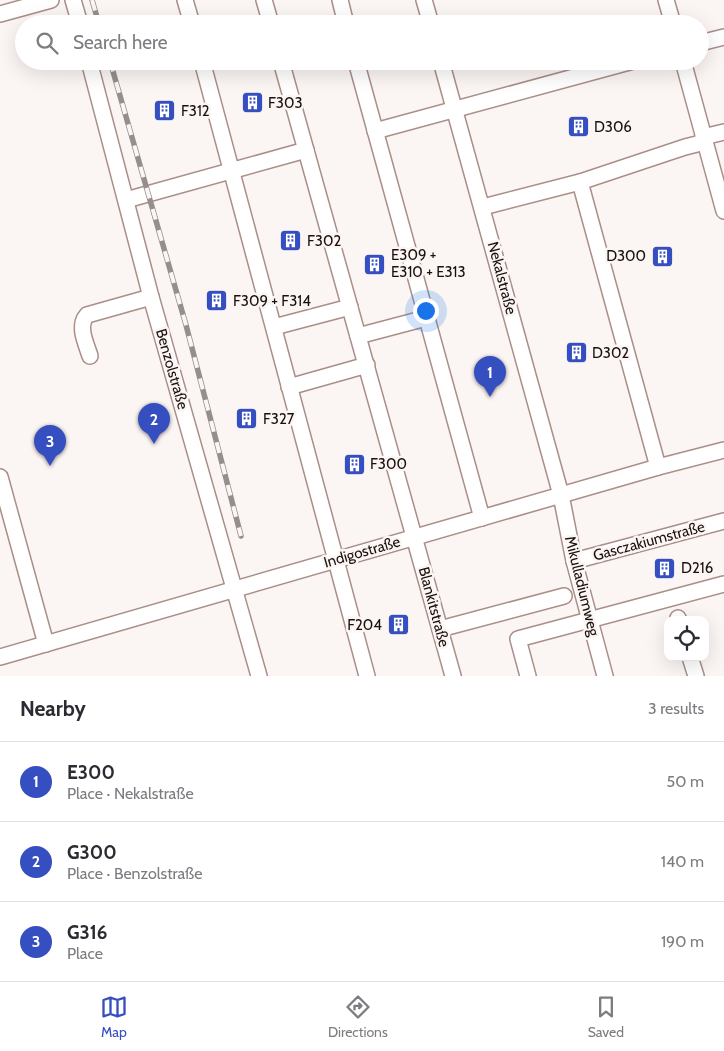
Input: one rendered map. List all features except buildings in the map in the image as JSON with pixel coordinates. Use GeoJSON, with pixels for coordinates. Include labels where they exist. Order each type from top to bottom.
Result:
{"type":"FeatureCollection","features":[{"type":"Feature","properties":{"kind":"street"},"geometry":{"type":"LineString","coordinates":[[0,14],[51,0]]}},
{"type":"Feature","properties":{"kind":"street"},"geometry":{"type":"LineString","coordinates":[[73,0],[77,15]]}},
{"type":"Feature","properties":{"kind":"street"},"geometry":{"type":"LineString","coordinates":[[185,0],[189,15]]}},
{"type":"Feature","properties":{"kind":"street"},"geometry":{"type":"LineString","coordinates":[[264,0],[268,15]]}},
{"type":"Feature","properties":{"kind":"street"},"geometry":{"type":"LineString","coordinates":[[340,0],[344,15]]}},
{"type":"Feature","properties":{"kind":"street"},"geometry":{"type":"LineString","coordinates":[[424,0],[428,15]]}},
{"type":"Feature","properties":{"kind":"street"},"geometry":{"type":"LineString","coordinates":[[666,0],[670,15]]}},
{"type":"Feature","properties":{"kind":"street"},"geometry":{"type":"LineString","coordinates":[[709,41],[724,37]]}},
{"type":"Feature","properties":{"kind":"street","name":"Benzolstraße"},"geometry":{"type":"LineString","coordinates":[[91,70],[151,297],[259,676]]}},
{"type":"Feature","properties":{"kind":"street"},"geometry":{"type":"LineString","coordinates":[[204,70],[368,676]]}},
{"type":"Feature","properties":{"kind":"street","name":"Blankitstraße"},"geometry":{"type":"LineString","coordinates":[[284,70],[453,676]]}},
{"type":"Feature","properties":{"kind":"street"},"geometry":{"type":"LineString","coordinates":[[358,70],[482,518]]}},
{"type":"Feature","properties":{"kind":"street","name":"Nekalstraße"},"geometry":{"type":"LineString","coordinates":[[444,70],[561,495]]}},
{"type":"Feature","properties":{"kind":"street"},"geometry":{"type":"LineString","coordinates":[[375,131],[600,70]]}},
{"type":"Feature","properties":{"kind":"street"},"geometry":{"type":"LineString","coordinates":[[685,70],[724,211]]}},
{"type":"Feature","properties":{"kind":"street"},"geometry":{"type":"LineString","coordinates":[[483,208],[580,182],[724,132]]}},
{"type":"Feature","properties":{"kind":"street"},"geometry":{"type":"LineString","coordinates":[[126,200],[306,150]]}},
{"type":"Feature","properties":{"kind":"street"},"geometry":{"type":"LineString","coordinates":[[580,182],[658,467]]}},
{"type":"Feature","properties":{"kind":"street"},"geometry":{"type":"LineString","coordinates":[[90,356],[82,328],[82,320],[87,315],[151,297]]}},
{"type":"Feature","properties":{"kind":"street"},"geometry":{"type":"LineString","coordinates":[[274,327],[350,307]]}},
{"type":"Feature","properties":{"kind":"street"},"geometry":{"type":"LineString","coordinates":[[358,336],[426,318]]}},
{"type":"Feature","properties":{"kind":"street"},"geometry":{"type":"LineString","coordinates":[[289,387],[367,365]]}},
{"type":"Feature","properties":{"kind":"street","name":"Indigostraße"},"geometry":{"type":"LineString","coordinates":[[0,657],[658,467],[724,450]]}},
{"type":"Feature","properties":{"kind":"street"},"geometry":{"type":"LineString","coordinates":[[0,477],[46,644]]}},
{"type":"Feature","properties":{"kind":"street","name":"Mikulladiumweg"},"geometry":{"type":"LineString","coordinates":[[561,495],[574,561],[605,676]]}},
{"type":"Feature","properties":{"kind":"street","name":"Gasczakiumstraße"},"geometry":{"type":"LineString","coordinates":[[574,561],[724,520]]}},
{"type":"Feature","properties":{"kind":"street"},"geometry":{"type":"LineString","coordinates":[[528,676],[518,639],[724,584]]}},
{"type":"Feature","properties":{"kind":"street"},"geometry":{"type":"LineString","coordinates":[[440,629],[564,596]]}},
{"type":"Feature","properties":{"kind":"street"},"geometry":{"type":"LineString","coordinates":[[691,661],[696,676]]}},
{"type":"Feature","properties":{"kind":"railway"},"geometry":{"type":"LineString","coordinates":[[92,0],[96,15]]}},
{"type":"Feature","properties":{"kind":"railway"},"geometry":{"type":"LineString","coordinates":[[113,70],[186,325],[241,536]]}},
{"type":"Feature","properties":{"kind":"place","name":"F303"},"geometry":{"type":"Point","coordinates":[252,103]}},
{"type":"Feature","properties":{"kind":"place","name":"F312"},"geometry":{"type":"Point","coordinates":[165,111]}},
{"type":"Feature","properties":{"kind":"place","name":"D306"},"geometry":{"type":"Point","coordinates":[578,127]}},
{"type":"Feature","properties":{"kind":"place","name":"F302"},"geometry":{"type":"Point","coordinates":[291,241]}},
{"type":"Feature","properties":{"kind":"place","name":"D300"},"geometry":{"type":"Point","coordinates":[662,256]}},
{"type":"Feature","properties":{"kind":"place","name":"E309 + E310 + E313"},"geometry":{"type":"Point","coordinates":[375,264]}},
{"type":"Feature","properties":{"kind":"place","name":"F309 + F314"},"geometry":{"type":"Point","coordinates":[217,301]}},
{"type":"Feature","properties":{"kind":"place","name":"D302"},"geometry":{"type":"Point","coordinates":[576,353]}},
{"type":"Feature","properties":{"kind":"place","name":"E300"},"geometry":{"type":"Point","coordinates":[490,397]}},
{"type":"Feature","properties":{"kind":"place","name":"F327"},"geometry":{"type":"Point","coordinates":[247,419]}},
{"type":"Feature","properties":{"kind":"place","name":"G300"},"geometry":{"type":"Point","coordinates":[154,444]}},
{"type":"Feature","properties":{"kind":"place","name":"F300"},"geometry":{"type":"Point","coordinates":[354,464]}},
{"type":"Feature","properties":{"kind":"place","name":"G316"},"geometry":{"type":"Point","coordinates":[50,466]}},
{"type":"Feature","properties":{"kind":"place","name":"D216"},"geometry":{"type":"Point","coordinates":[665,568]}},
{"type":"Feature","properties":{"kind":"place","name":"F204"},"geometry":{"type":"Point","coordinates":[398,625]}}]}
